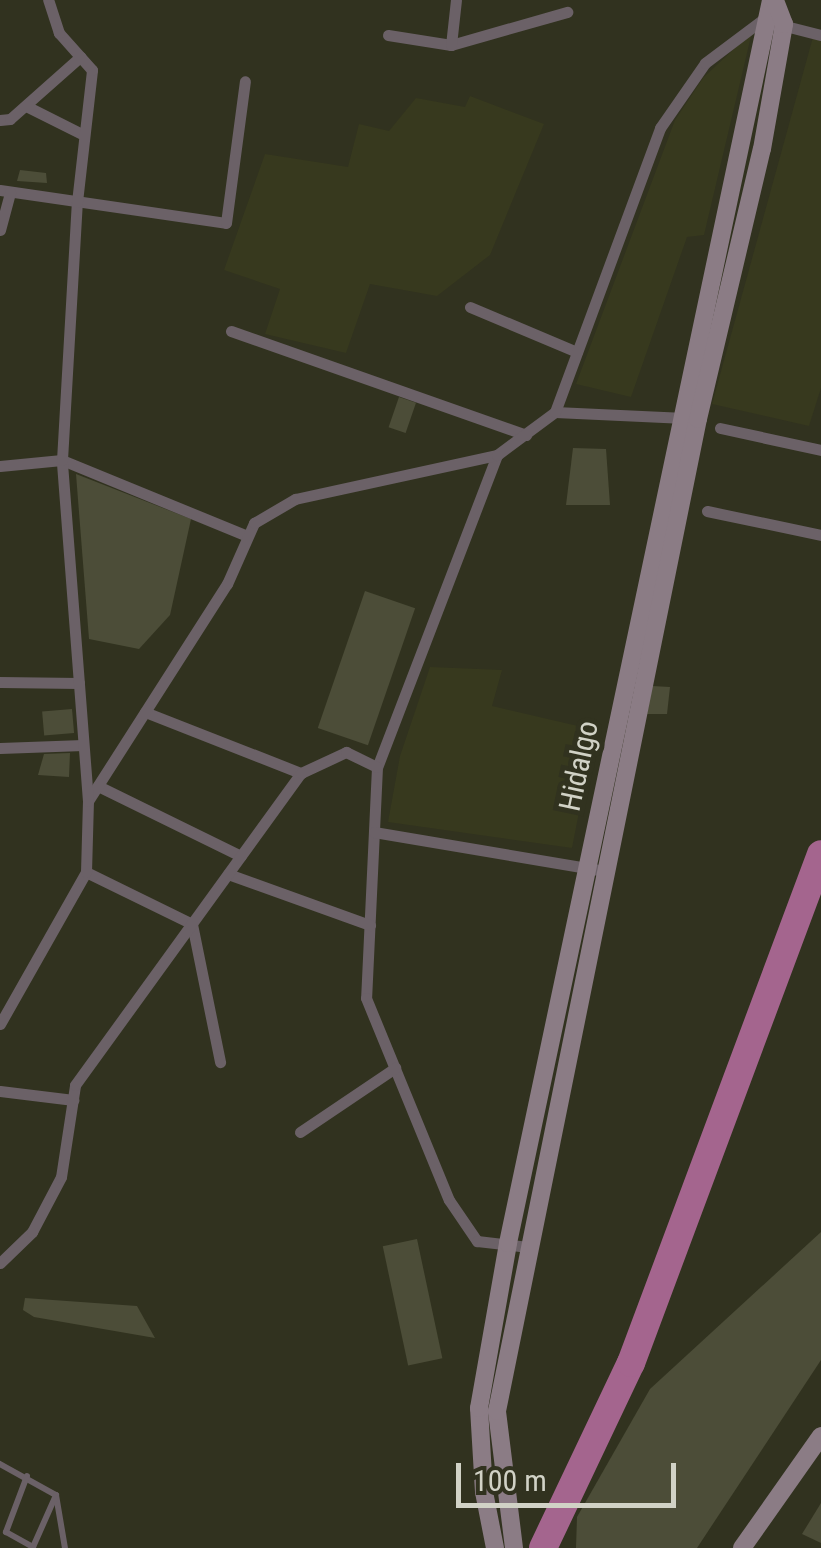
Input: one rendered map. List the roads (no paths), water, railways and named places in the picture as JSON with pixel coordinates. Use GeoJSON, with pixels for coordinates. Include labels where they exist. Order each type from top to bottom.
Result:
{"type":"FeatureCollection","features":[{"type":"Feature","properties":{"kind":"main road","name":"Hidalgo"},"geometry":{"type":"LineString","coordinates":[[505,1546],[484,1492],[480,1408],[508,1243],[595,870],[689,419],[762,20],[773,0]]}},
{"type":"Feature","properties":{"kind":"main road","name":"Hidalgo"},"geometry":{"type":"LineString","coordinates":[[689,419],[774,88],[784,24],[773,0]]}},
{"type":"Feature","properties":{"kind":"main road"},"geometry":{"type":"LineString","coordinates":[[752,83],[774,88]]}},
{"type":"Feature","properties":{"kind":"main road","name":"Hidalgo"},"geometry":{"type":"LineString","coordinates":[[505,1546],[498,1411],[595,870]]}},
{"type":"Feature","properties":{"kind":"main road"},"geometry":{"type":"LineString","coordinates":[[742,1548],[821,1436]]}},
{"type":"Feature","properties":{"kind":"main road"},"geometry":{"type":"LineString","coordinates":[[750,1548],[821,1448]]}},
{"type":"Feature","properties":{"kind":"street"},"geometry":{"type":"LineString","coordinates":[[0,1024],[41,961],[86,872],[88,802],[62,460],[77,202],[92,70],[59,34],[48,0]]}},
{"type":"Feature","properties":{"kind":"street"},"geometry":{"type":"LineString","coordinates":[[450,45],[456,0]]}},
{"type":"Feature","properties":{"kind":"street"},"geometry":{"type":"LineString","coordinates":[[388,35],[450,45],[566,12]]}},
{"type":"Feature","properties":{"kind":"street"},"geometry":{"type":"LineString","coordinates":[[88,802],[226,584],[247,536],[271,509],[295,498],[497,455],[554,412],[660,128],[706,63],[762,20],[821,36]]}},
{"type":"Feature","properties":{"kind":"street"},"geometry":{"type":"LineString","coordinates":[[0,120],[26,106],[80,57]]}},
{"type":"Feature","properties":{"kind":"street"},"geometry":{"type":"LineString","coordinates":[[0,230],[5,191],[226,223],[245,81]]}},
{"type":"Feature","properties":{"kind":"street"},"geometry":{"type":"LineString","coordinates":[[26,106],[84,135]]}},
{"type":"Feature","properties":{"kind":"street"},"geometry":{"type":"LineString","coordinates":[[470,307],[577,352]]}},
{"type":"Feature","properties":{"kind":"street"},"geometry":{"type":"LineString","coordinates":[[231,331],[526,435]]}},
{"type":"Feature","properties":{"kind":"street"},"geometry":{"type":"LineString","coordinates":[[554,412],[689,419]]}},
{"type":"Feature","properties":{"kind":"street"},"geometry":{"type":"LineString","coordinates":[[720,428],[821,450]]}},
{"type":"Feature","properties":{"kind":"street"},"geometry":{"type":"LineString","coordinates":[[497,455],[378,767],[366,998],[448,1200],[477,1241],[528,1247]]}},
{"type":"Feature","properties":{"kind":"street"},"geometry":{"type":"LineString","coordinates":[[0,466],[62,460],[247,536]]}},
{"type":"Feature","properties":{"kind":"street"},"geometry":{"type":"LineString","coordinates":[[707,511],[821,535]]}},
{"type":"Feature","properties":{"kind":"street"},"geometry":{"type":"LineString","coordinates":[[0,682],[79,683]]}},
{"type":"Feature","properties":{"kind":"street"},"geometry":{"type":"LineString","coordinates":[[145,712],[301,773]]}},
{"type":"Feature","properties":{"kind":"street"},"geometry":{"type":"LineString","coordinates":[[0,748],[83,745]]}},
{"type":"Feature","properties":{"kind":"street"},"geometry":{"type":"LineString","coordinates":[[0,1263],[32,1232],[61,1176],[76,1085],[301,773],[346,752],[378,767]]}},
{"type":"Feature","properties":{"kind":"street"},"geometry":{"type":"LineString","coordinates":[[98,786],[241,856]]}},
{"type":"Feature","properties":{"kind":"street"},"geometry":{"type":"LineString","coordinates":[[374,832],[595,870]]}},
{"type":"Feature","properties":{"kind":"street"},"geometry":{"type":"LineString","coordinates":[[86,872],[192,924]]}},
{"type":"Feature","properties":{"kind":"street"},"geometry":{"type":"LineString","coordinates":[[228,874],[370,926]]}},
{"type":"Feature","properties":{"kind":"street"},"geometry":{"type":"LineString","coordinates":[[192,924],[220,1062]]}},
{"type":"Feature","properties":{"kind":"street"},"geometry":{"type":"LineString","coordinates":[[300,1132],[395,1068]]}},
{"type":"Feature","properties":{"kind":"street"},"geometry":{"type":"LineString","coordinates":[[0,1091],[73,1100]]}},
{"type":"Feature","properties":{"kind":"lane"},"geometry":{"type":"LineString","coordinates":[[0,1464],[56,1495],[65,1548]]}},
{"type":"Feature","properties":{"kind":"lane"},"geometry":{"type":"LineString","coordinates":[[26,1476],[6,1532],[33,1547],[56,1495]]}},
{"type":"Feature","properties":{"kind":"waterway"},"geometry":{"type":"LineString","coordinates":[[543,1548],[631,1363],[821,854]]}}]}
